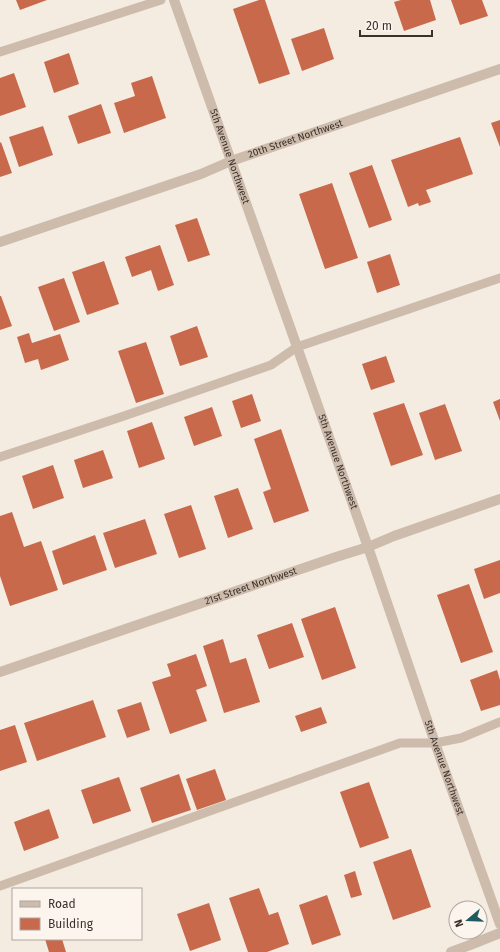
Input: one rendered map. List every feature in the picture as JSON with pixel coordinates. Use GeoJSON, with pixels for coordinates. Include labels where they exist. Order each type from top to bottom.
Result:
{"type":"FeatureCollection","features":[{"type":"Feature","properties":{"kind":"street","name":"5th Avenue Northwest"},"geometry":{"type":"LineString","coordinates":[[174,0],[500,924]]}},
{"type":"Feature","properties":{"kind":"street","name":"20th Street Northwest"},"geometry":{"type":"LineString","coordinates":[[0,242],[201,174],[230,161],[500,69]]}},
{"type":"Feature","properties":{"kind":"street","name":"21st Street Northwest"},"geometry":{"type":"LineString","coordinates":[[0,672],[368,547],[394,536],[500,499]]}},
{"type":"Feature","properties":{"kind":"street"},"geometry":{"type":"LineString","coordinates":[[451,952],[500,933]]}},
{"type":"Feature","properties":{"kind":"lane"},"geometry":{"type":"LineString","coordinates":[[0,52],[162,0]]}},
{"type":"Feature","properties":{"kind":"lane"},"geometry":{"type":"LineString","coordinates":[[0,457],[272,365],[297,347],[500,278]]}},
{"type":"Feature","properties":{"kind":"lane"},"geometry":{"type":"LineString","coordinates":[[0,886],[400,744],[435,742],[461,738],[500,722]]}},
{"type":"Feature","properties":{"kind":"building"},"geometry":{"type":"Polygon","coordinates":[[[16,0],[47,0],[20,10],[16,0]]]}},
{"type":"Feature","properties":{"kind":"building"},"geometry":{"type":"Polygon","coordinates":[[[259,0],[265,0],[290,74],[259,84],[233,9],[259,0]]]}},
{"type":"Feature","properties":{"kind":"building"},"geometry":{"type":"Polygon","coordinates":[[[401,0],[430,0],[436,20],[404,31],[394,2],[401,0]]]}},
{"type":"Feature","properties":{"kind":"building"},"geometry":{"type":"Polygon","coordinates":[[[451,0],[482,0],[488,16],[460,25],[451,0]]]}},
{"type":"Feature","properties":{"kind":"building"},"geometry":{"type":"Polygon","coordinates":[[[324,28],[334,59],[302,71],[291,39],[324,28]]]}},
{"type":"Feature","properties":{"kind":"building"},"geometry":{"type":"Polygon","coordinates":[[[69,53],[79,84],[54,93],[44,62],[69,53]]]}},
{"type":"Feature","properties":{"kind":"building"},"geometry":{"type":"Polygon","coordinates":[[[14,73],[26,107],[0,116],[0,78],[14,73]]]}},
{"type":"Feature","properties":{"kind":"building"},"geometry":{"type":"Polygon","coordinates":[[[152,76],[166,118],[124,133],[114,103],[135,96],[131,83],[152,76]]]}},
{"type":"Feature","properties":{"kind":"building"},"geometry":{"type":"Polygon","coordinates":[[[101,104],[111,133],[78,144],[68,116],[101,104]]]}},
{"type":"Feature","properties":{"kind":"building"},"geometry":{"type":"Polygon","coordinates":[[[500,120],[500,147],[491,123],[500,120]]]}},
{"type":"Feature","properties":{"kind":"building"},"geometry":{"type":"Polygon","coordinates":[[[43,126],[53,155],[19,167],[9,137],[43,126]]]}},
{"type":"Feature","properties":{"kind":"building"},"geometry":{"type":"Polygon","coordinates":[[[460,137],[473,174],[426,190],[431,202],[419,206],[418,203],[408,207],[391,160],[460,137]]]}},
{"type":"Feature","properties":{"kind":"building"},"geometry":{"type":"Polygon","coordinates":[[[1,142],[12,173],[0,177],[0,143],[1,142]]]}},
{"type":"Feature","properties":{"kind":"building"},"geometry":{"type":"Polygon","coordinates":[[[372,165],[392,220],[369,228],[349,173],[372,165]]]}},
{"type":"Feature","properties":{"kind":"building"},"geometry":{"type":"Polygon","coordinates":[[[332,183],[358,258],[325,269],[299,194],[332,183]]]}},
{"type":"Feature","properties":{"kind":"building"},"geometry":{"type":"Polygon","coordinates":[[[197,218],[210,255],[188,262],[175,225],[197,218]]]}},
{"type":"Feature","properties":{"kind":"building"},"geometry":{"type":"Polygon","coordinates":[[[160,245],[174,285],[158,291],[151,270],[132,277],[125,257],[160,245]]]}},
{"type":"Feature","properties":{"kind":"building"},"geometry":{"type":"Polygon","coordinates":[[[390,254],[400,285],[377,293],[367,262],[390,254]]]}},
{"type":"Feature","properties":{"kind":"building"},"geometry":{"type":"Polygon","coordinates":[[[104,261],[119,304],[87,315],[72,272],[104,261]]]}},
{"type":"Feature","properties":{"kind":"building"},"geometry":{"type":"Polygon","coordinates":[[[64,278],[80,322],[54,331],[38,287],[64,278]]]}},
{"type":"Feature","properties":{"kind":"building"},"geometry":{"type":"Polygon","coordinates":[[[0,296],[12,326],[0,330],[0,296]]]}},
{"type":"Feature","properties":{"kind":"building"},"geometry":{"type":"Polygon","coordinates":[[[197,326],[208,357],[180,366],[170,336],[197,326]]]}},
{"type":"Feature","properties":{"kind":"building"},"geometry":{"type":"Polygon","coordinates":[[[29,333],[32,343],[60,334],[69,360],[41,370],[38,359],[25,363],[17,337],[29,333]]]}},
{"type":"Feature","properties":{"kind":"building"},"geometry":{"type":"Polygon","coordinates":[[[146,342],[164,394],[136,403],[118,351],[146,342]]]}},
{"type":"Feature","properties":{"kind":"building"},"geometry":{"type":"Polygon","coordinates":[[[386,356],[395,382],[371,390],[362,364],[386,356]]]}},
{"type":"Feature","properties":{"kind":"building"},"geometry":{"type":"Polygon","coordinates":[[[252,394],[261,421],[241,428],[232,401],[252,394]]]}},
{"type":"Feature","properties":{"kind":"building"},"geometry":{"type":"Polygon","coordinates":[[[500,399],[500,421],[493,402],[500,399]]]}},
{"type":"Feature","properties":{"kind":"building"},"geometry":{"type":"Polygon","coordinates":[[[404,403],[423,455],[391,466],[373,413],[404,403]]]}},
{"type":"Feature","properties":{"kind":"building"},"geometry":{"type":"Polygon","coordinates":[[[445,404],[462,451],[435,460],[419,413],[445,404]]]}},
{"type":"Feature","properties":{"kind":"building"},"geometry":{"type":"Polygon","coordinates":[[[212,407],[222,436],[194,446],[184,417],[212,407]]]}},
{"type":"Feature","properties":{"kind":"building"},"geometry":{"type":"Polygon","coordinates":[[[152,422],[165,459],[139,468],[127,431],[152,422]]]}},
{"type":"Feature","properties":{"kind":"building"},"geometry":{"type":"Polygon","coordinates":[[[281,429],[309,511],[274,523],[263,492],[271,489],[254,439],[281,429]]]}},
{"type":"Feature","properties":{"kind":"building"},"geometry":{"type":"Polygon","coordinates":[[[103,450],[113,478],[83,488],[74,460],[103,450]]]}},
{"type":"Feature","properties":{"kind":"building"},"geometry":{"type":"Polygon","coordinates":[[[53,465],[64,498],[33,509],[22,476],[53,465]]]}},
{"type":"Feature","properties":{"kind":"building"},"geometry":{"type":"Polygon","coordinates":[[[238,488],[253,529],[228,538],[214,496],[238,488]]]}},
{"type":"Feature","properties":{"kind":"building"},"geometry":{"type":"Polygon","coordinates":[[[191,505],[206,549],[179,558],[164,514],[191,505]]]}},
{"type":"Feature","properties":{"kind":"building"},"geometry":{"type":"Polygon","coordinates":[[[12,512],[24,547],[41,541],[58,590],[10,606],[0,576],[0,516],[12,512]]]}},
{"type":"Feature","properties":{"kind":"building"},"geometry":{"type":"Polygon","coordinates":[[[145,519],[157,554],[115,568],[103,533],[145,519]]]}},
{"type":"Feature","properties":{"kind":"building"},"geometry":{"type":"Polygon","coordinates":[[[95,535],[107,570],[63,585],[52,551],[95,535]]]}},
{"type":"Feature","properties":{"kind":"building"},"geometry":{"type":"Polygon","coordinates":[[[500,560],[500,593],[484,599],[474,569],[500,560]]]}},
{"type":"Feature","properties":{"kind":"building"},"geometry":{"type":"Polygon","coordinates":[[[469,584],[493,652],[461,663],[437,595],[469,584]]]}},
{"type":"Feature","properties":{"kind":"building"},"geometry":{"type":"Polygon","coordinates":[[[335,607],[356,668],[322,680],[301,619],[335,607]]]}},
{"type":"Feature","properties":{"kind":"building"},"geometry":{"type":"Polygon","coordinates":[[[292,623],[304,657],[269,669],[257,635],[292,623]]]}},
{"type":"Feature","properties":{"kind":"building"},"geometry":{"type":"Polygon","coordinates":[[[223,639],[230,663],[246,658],[260,702],[224,713],[203,646],[223,639]]]}},
{"type":"Feature","properties":{"kind":"building"},"geometry":{"type":"Polygon","coordinates":[[[196,654],[207,686],[196,690],[207,721],[170,734],[152,682],[171,676],[167,664],[196,654]]]}},
{"type":"Feature","properties":{"kind":"building"},"geometry":{"type":"Polygon","coordinates":[[[497,670],[500,680],[500,705],[481,711],[470,680],[497,670]]]}},
{"type":"Feature","properties":{"kind":"building"},"geometry":{"type":"Polygon","coordinates":[[[93,700],[106,737],[37,761],[24,723],[93,700]]]}},
{"type":"Feature","properties":{"kind":"building"},"geometry":{"type":"Polygon","coordinates":[[[141,702],[150,730],[127,738],[117,710],[141,702]]]}},
{"type":"Feature","properties":{"kind":"building"},"geometry":{"type":"Polygon","coordinates":[[[321,707],[327,723],[301,732],[295,716],[321,707]]]}},
{"type":"Feature","properties":{"kind":"building"},"geometry":{"type":"Polygon","coordinates":[[[15,725],[27,762],[0,771],[0,730],[15,725]]]}},
{"type":"Feature","properties":{"kind":"building"},"geometry":{"type":"Polygon","coordinates":[[[215,769],[226,800],[197,810],[186,779],[215,769]]]}},
{"type":"Feature","properties":{"kind":"building"},"geometry":{"type":"Polygon","coordinates":[[[179,774],[191,810],[152,823],[140,788],[179,774]]]}},
{"type":"Feature","properties":{"kind":"building"},"geometry":{"type":"Polygon","coordinates":[[[119,777],[131,811],[93,824],[81,790],[119,777]]]}},
{"type":"Feature","properties":{"kind":"building"},"geometry":{"type":"Polygon","coordinates":[[[369,782],[389,838],[360,848],[340,792],[369,782]]]}},
{"type":"Feature","properties":{"kind":"building"},"geometry":{"type":"Polygon","coordinates":[[[49,809],[59,838],[24,851],[14,822],[49,809]]]}},
{"type":"Feature","properties":{"kind":"building"},"geometry":{"type":"Polygon","coordinates":[[[411,849],[431,907],[393,920],[373,862],[411,849]]]}},
{"type":"Feature","properties":{"kind":"building"},"geometry":{"type":"Polygon","coordinates":[[[355,871],[362,895],[351,898],[344,875],[355,871]]]}},
{"type":"Feature","properties":{"kind":"building"},"geometry":{"type":"Polygon","coordinates":[[[259,888],[269,915],[278,912],[289,944],[267,952],[248,952],[229,898],[259,888]]]}},
{"type":"Feature","properties":{"kind":"building"},"geometry":{"type":"Polygon","coordinates":[[[327,895],[341,935],[312,945],[299,905],[327,895]]]}},
{"type":"Feature","properties":{"kind":"building"},"geometry":{"type":"Polygon","coordinates":[[[209,903],[221,940],[190,951],[177,914],[209,903]]]}},
{"type":"Feature","properties":{"kind":"building"},"geometry":{"type":"Polygon","coordinates":[[[45,940],[62,940],[66,952],[49,952],[45,940]]]}}]}
